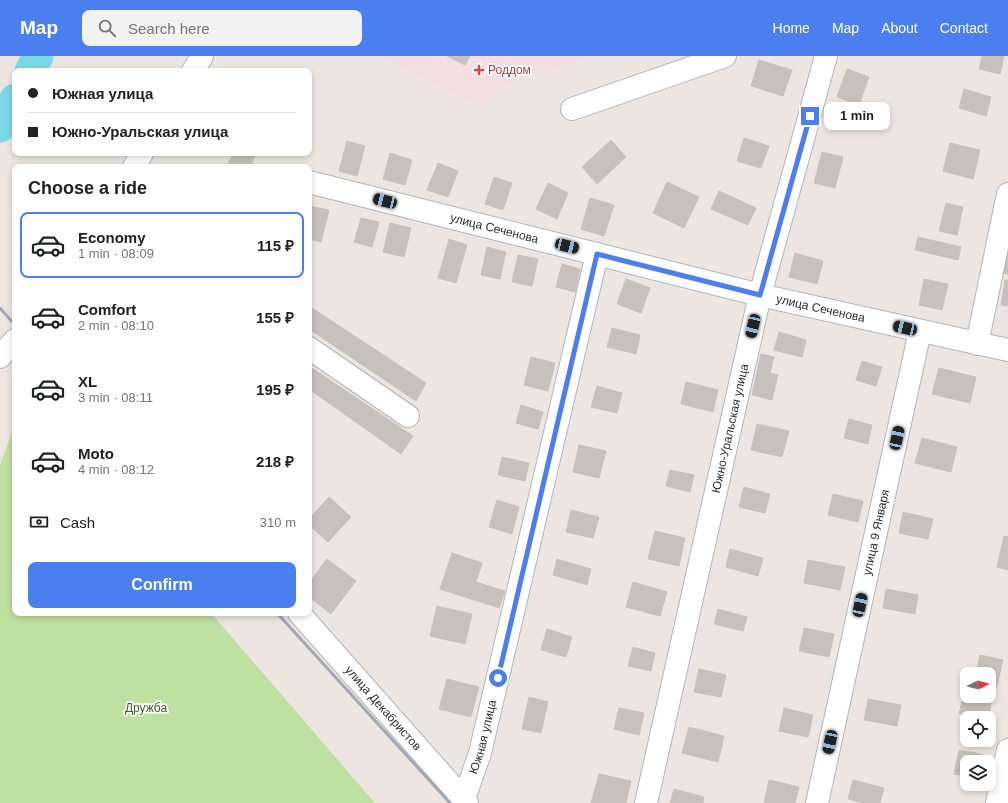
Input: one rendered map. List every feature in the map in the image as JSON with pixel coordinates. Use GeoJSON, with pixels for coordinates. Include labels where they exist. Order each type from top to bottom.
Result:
{"type":"FeatureCollection","features":[{"type":"Feature","properties":{"kind":"street"},"geometry":{"type":"LineString","coordinates":[[195,68],[202,56]]}},
{"type":"Feature","properties":{"kind":"street"},"geometry":{"type":"LineString","coordinates":[[572,110],[692,66],[725,56]]}},
{"type":"Feature","properties":{"kind":"street","name":"Южно-Уральская улица"},"geometry":{"type":"LineString","coordinates":[[646,803],[760,295],[826,56]]}},
{"type":"Feature","properties":{"kind":"street","name":"улица Сеченова"},"geometry":{"type":"LineString","coordinates":[[312,183],[760,295],[1008,350]]}},
{"type":"Feature","properties":{"kind":"street"},"geometry":{"type":"LineString","coordinates":[[977,344],[1008,194]]}},
{"type":"Feature","properties":{"kind":"street","name":"Южная улица"},"geometry":{"type":"LineString","coordinates":[[466,801],[480,753],[597,254]]}},
{"type":"Feature","properties":{"kind":"street","name":"улица 9 Января"},"geometry":{"type":"LineString","coordinates":[[817,803],[920,331]]}},
{"type":"Feature","properties":{"kind":"street"},"geometry":{"type":"LineString","coordinates":[[0,357],[12,343]]}},
{"type":"Feature","properties":{"kind":"street"},"geometry":{"type":"LineString","coordinates":[[312,350],[408,416]]}},
{"type":"Feature","properties":{"kind":"street","name":"улица Декабристов"},"geometry":{"type":"LineString","coordinates":[[302,616],[466,801]]}},
{"type":"Feature","properties":{"kind":"street"},"geometry":{"type":"LineString","coordinates":[[997,803],[1007,764]]}},
{"type":"Feature","properties":{"kind":"shaded area","name":"Роддом"},"geometry":{"type":"Polygon","coordinates":[[[382,56],[594,56],[505,84],[482,105],[462,98],[382,56]]]}},
{"type":"Feature","properties":{"kind":"green space","name":"Дружба"},"geometry":{"type":"Polygon","coordinates":[[[12,432],[12,616],[214,616],[375,803],[0,803],[0,465],[12,432]]]}},
{"type":"Feature","properties":{"kind":"building"},"geometry":{"type":"Polygon","coordinates":[[[447,56],[470,56],[465,65],[447,56]]]}},
{"type":"Feature","properties":{"kind":"building"},"geometry":{"type":"Polygon","coordinates":[[[982,56],[1004,56],[1000,74],[979,69],[982,56]]]}},
{"type":"Feature","properties":{"kind":"building"},"geometry":{"type":"Polygon","coordinates":[[[759,60],[792,70],[783,96],[751,86],[759,60]]]}},
{"type":"Feature","properties":{"kind":"building"},"geometry":{"type":"Polygon","coordinates":[[[847,69],[869,77],[859,105],[837,97],[847,69]]]}},
{"type":"Feature","properties":{"kind":"building"},"geometry":{"type":"Polygon","coordinates":[[[964,89],[991,97],[986,116],[959,108],[964,89]]]}},
{"type":"Feature","properties":{"kind":"building"},"geometry":{"type":"Polygon","coordinates":[[[744,138],[769,146],[761,168],[737,161],[744,138]]]}},
{"type":"Feature","properties":{"kind":"building"},"geometry":{"type":"Polygon","coordinates":[[[611,140],[626,157],[597,184],[582,167],[611,140]]]}},
{"type":"Feature","properties":{"kind":"building"},"geometry":{"type":"Polygon","coordinates":[[[347,141],[365,146],[357,176],[339,171],[347,141]]]}},
{"type":"Feature","properties":{"kind":"building"},"geometry":{"type":"Polygon","coordinates":[[[950,143],[980,150],[973,179],[943,171],[950,143]]]}},
{"type":"Feature","properties":{"kind":"building"},"geometry":{"type":"Polygon","coordinates":[[[822,152],[843,157],[835,188],[814,183],[822,152]]]}},
{"type":"Feature","properties":{"kind":"building"},"geometry":{"type":"Polygon","coordinates":[[[390,153],[412,160],[405,185],[383,179],[390,153]]]}},
{"type":"Feature","properties":{"kind":"building"},"geometry":{"type":"Polygon","coordinates":[[[232,156],[255,156],[251,164],[228,164],[232,156]]]}},
{"type":"Feature","properties":{"kind":"building"},"geometry":{"type":"Polygon","coordinates":[[[438,163],[458,171],[448,197],[427,190],[438,163]]]}},
{"type":"Feature","properties":{"kind":"building"},"geometry":{"type":"Polygon","coordinates":[[[494,177],[512,183],[503,210],[485,204],[494,177]]]}},
{"type":"Feature","properties":{"kind":"building"},"geometry":{"type":"Polygon","coordinates":[[[667,182],[699,197],[684,228],[653,213],[667,182]]]}},
{"type":"Feature","properties":{"kind":"building"},"geometry":{"type":"Polygon","coordinates":[[[548,183],[568,193],[557,219],[536,209],[548,183]]]}},
{"type":"Feature","properties":{"kind":"building"},"geometry":{"type":"Polygon","coordinates":[[[719,191],[756,208],[748,225],[711,209],[719,191]]]}},
{"type":"Feature","properties":{"kind":"building"},"geometry":{"type":"Polygon","coordinates":[[[590,198],[614,205],[604,236],[581,229],[590,198]]]}},
{"type":"Feature","properties":{"kind":"building"},"geometry":{"type":"Polygon","coordinates":[[[946,203],[963,207],[957,235],[939,231],[946,203]]]}},
{"type":"Feature","properties":{"kind":"building"},"geometry":{"type":"Polygon","coordinates":[[[312,207],[329,210],[321,242],[312,240],[312,207]]]}},
{"type":"Feature","properties":{"kind":"building"},"geometry":{"type":"Polygon","coordinates":[[[361,218],[379,222],[372,247],[354,242],[361,218]]]}},
{"type":"Feature","properties":{"kind":"building"},"geometry":{"type":"Polygon","coordinates":[[[390,223],[411,228],[404,257],[383,252],[390,223]]]}},
{"type":"Feature","properties":{"kind":"building"},"geometry":{"type":"Polygon","coordinates":[[[918,237],[961,247],[958,260],[915,250],[918,237]]]}},
{"type":"Feature","properties":{"kind":"building"},"geometry":{"type":"Polygon","coordinates":[[[449,239],[467,245],[456,283],[438,278],[449,239]]]}},
{"type":"Feature","properties":{"kind":"building"},"geometry":{"type":"Polygon","coordinates":[[[487,247],[506,252],[500,279],[481,275],[487,247]]]}},
{"type":"Feature","properties":{"kind":"building"},"geometry":{"type":"Polygon","coordinates":[[[795,253],[823,261],[817,284],[789,277],[795,253]]]}},
{"type":"Feature","properties":{"kind":"building"},"geometry":{"type":"Polygon","coordinates":[[[518,255],[538,259],[532,286],[512,282],[518,255]]]}},
{"type":"Feature","properties":{"kind":"building"},"geometry":{"type":"Polygon","coordinates":[[[1005,255],[1008,256],[1008,274],[1002,273],[1005,255]]]}},
{"type":"Feature","properties":{"kind":"building"},"geometry":{"type":"Polygon","coordinates":[[[562,264],[580,269],[575,292],[556,287],[562,264]]]}},
{"type":"Feature","properties":{"kind":"building"},"geometry":{"type":"Polygon","coordinates":[[[626,279],[650,288],[641,313],[617,304],[626,279]]]}},
{"type":"Feature","properties":{"kind":"building"},"geometry":{"type":"Polygon","coordinates":[[[924,279],[948,284],[942,310],[919,305],[924,279]]]}},
{"type":"Feature","properties":{"kind":"building"},"geometry":{"type":"Polygon","coordinates":[[[1005,280],[1008,280],[1008,306],[1001,305],[1005,280]]]}},
{"type":"Feature","properties":{"kind":"building"},"geometry":{"type":"Polygon","coordinates":[[[312,308],[426,383],[416,401],[312,331],[312,308]]]}},
{"type":"Feature","properties":{"kind":"building"},"geometry":{"type":"Polygon","coordinates":[[[612,328],[640,335],[636,354],[607,347],[612,328]]]}},
{"type":"Feature","properties":{"kind":"building"},"geometry":{"type":"Polygon","coordinates":[[[779,332],[806,340],[802,357],[774,350],[779,332]]]}},
{"type":"Feature","properties":{"kind":"building"},"geometry":{"type":"Polygon","coordinates":[[[761,354],[774,357],[770,373],[778,375],[772,400],[752,395],[761,354]]]}},
{"type":"Feature","properties":{"kind":"building"},"geometry":{"type":"Polygon","coordinates":[[[531,357],[555,363],[548,391],[524,385],[531,357]]]}},
{"type":"Feature","properties":{"kind":"building"},"geometry":{"type":"Polygon","coordinates":[[[862,361],[882,367],[876,386],[856,380],[862,361]]]}},
{"type":"Feature","properties":{"kind":"building"},"geometry":{"type":"Polygon","coordinates":[[[312,368],[413,436],[401,454],[312,391],[312,368]]]}},
{"type":"Feature","properties":{"kind":"building"},"geometry":{"type":"Polygon","coordinates":[[[939,368],[976,377],[970,403],[932,394],[939,368]]]}},
{"type":"Feature","properties":{"kind":"building"},"geometry":{"type":"Polygon","coordinates":[[[686,382],[718,390],[713,412],[681,404],[686,382]]]}},
{"type":"Feature","properties":{"kind":"building"},"geometry":{"type":"Polygon","coordinates":[[[597,386],[622,393],[617,413],[591,407],[597,386]]]}},
{"type":"Feature","properties":{"kind":"building"},"geometry":{"type":"Polygon","coordinates":[[[521,405],[543,412],[538,429],[516,423],[521,405]]]}},
{"type":"Feature","properties":{"kind":"building"},"geometry":{"type":"Polygon","coordinates":[[[849,419],[872,425],[868,444],[844,438],[849,419]]]}},
{"type":"Feature","properties":{"kind":"building"},"geometry":{"type":"Polygon","coordinates":[[[757,424],[789,431],[782,457],[751,450],[757,424]]]}},
{"type":"Feature","properties":{"kind":"building"},"geometry":{"type":"Polygon","coordinates":[[[922,438],[957,447],[951,472],[915,463],[922,438]]]}},
{"type":"Feature","properties":{"kind":"building"},"geometry":{"type":"Polygon","coordinates":[[[579,445],[606,451],[599,478],[573,472],[579,445]]]}},
{"type":"Feature","properties":{"kind":"building"},"geometry":{"type":"Polygon","coordinates":[[[502,457],[529,463],[525,481],[498,475],[502,457]]]}},
{"type":"Feature","properties":{"kind":"building"},"geometry":{"type":"Polygon","coordinates":[[[670,470],[694,475],[690,492],[666,486],[670,470]]]}},
{"type":"Feature","properties":{"kind":"building"},"geometry":{"type":"Polygon","coordinates":[[[744,487],[770,494],[765,513],[739,507],[744,487]]]}},
{"type":"Feature","properties":{"kind":"building"},"geometry":{"type":"Polygon","coordinates":[[[833,494],[863,501],[858,522],[828,515],[833,494]]]}},
{"type":"Feature","properties":{"kind":"building"},"geometry":{"type":"Polygon","coordinates":[[[329,497],[351,517],[328,542],[312,528],[312,516],[329,497]]]}},
{"type":"Feature","properties":{"kind":"building"},"geometry":{"type":"Polygon","coordinates":[[[497,500],[519,507],[512,534],[489,527],[497,500]]]}},
{"type":"Feature","properties":{"kind":"building"},"geometry":{"type":"Polygon","coordinates":[[[571,510],[599,517],[593,538],[566,532],[571,510]]]}},
{"type":"Feature","properties":{"kind":"building"},"geometry":{"type":"Polygon","coordinates":[[[903,512],[933,519],[928,539],[899,533],[903,512]]]}},
{"type":"Feature","properties":{"kind":"building"},"geometry":{"type":"Polygon","coordinates":[[[655,531],[685,538],[679,566],[648,559],[655,531]]]}},
{"type":"Feature","properties":{"kind":"building"},"geometry":{"type":"Polygon","coordinates":[[[1004,536],[1008,537],[1008,570],[997,567],[1004,536]]]}},
{"type":"Feature","properties":{"kind":"building"},"geometry":{"type":"Polygon","coordinates":[[[730,549],[763,558],[758,576],[726,567],[730,549]]]}},
{"type":"Feature","properties":{"kind":"building"},"geometry":{"type":"Polygon","coordinates":[[[452,553],[482,563],[476,582],[505,591],[499,608],[440,589],[452,553]]]}},
{"type":"Feature","properties":{"kind":"building"},"geometry":{"type":"Polygon","coordinates":[[[327,559],[356,581],[331,614],[312,599],[312,579],[327,559]]]}},
{"type":"Feature","properties":{"kind":"building"},"geometry":{"type":"Polygon","coordinates":[[[557,559],[591,569],[587,585],[553,575],[557,559]]]}},
{"type":"Feature","properties":{"kind":"building"},"geometry":{"type":"Polygon","coordinates":[[[808,560],[845,567],[840,590],[804,583],[808,560]]]}},
{"type":"Feature","properties":{"kind":"building"},"geometry":{"type":"Polygon","coordinates":[[[633,582],[667,592],[660,616],[626,607],[633,582]]]}},
{"type":"Feature","properties":{"kind":"building"},"geometry":{"type":"Polygon","coordinates":[[[886,589],[918,595],[915,614],[883,608],[886,589]]]}},
{"type":"Feature","properties":{"kind":"building"},"geometry":{"type":"Polygon","coordinates":[[[437,606],[472,614],[465,644],[430,636],[437,606]]]}},
{"type":"Feature","properties":{"kind":"building"},"geometry":{"type":"Polygon","coordinates":[[[718,609],[747,617],[743,631],[714,624],[718,609]]]}},
{"type":"Feature","properties":{"kind":"building"},"geometry":{"type":"Polygon","coordinates":[[[804,628],[834,634],[829,657],[799,651],[804,628]]]}},
{"type":"Feature","properties":{"kind":"building"},"geometry":{"type":"Polygon","coordinates":[[[547,629],[572,637],[566,657],[541,650],[547,629]]]}},
{"type":"Feature","properties":{"kind":"building"},"geometry":{"type":"Polygon","coordinates":[[[633,647],[655,653],[651,671],[628,666],[633,647]]]}},
{"type":"Feature","properties":{"kind":"building"},"geometry":{"type":"Polygon","coordinates":[[[980,655],[1003,660],[996,690],[996,667],[977,667],[980,655]]]}},
{"type":"Feature","properties":{"kind":"building"},"geometry":{"type":"Polygon","coordinates":[[[699,669],[726,675],[721,697],[694,692],[699,669]]]}},
{"type":"Feature","properties":{"kind":"building"},"geometry":{"type":"Polygon","coordinates":[[[447,679],[479,687],[471,717],[439,709],[447,679]]]}},
{"type":"Feature","properties":{"kind":"building"},"geometry":{"type":"Polygon","coordinates":[[[529,697],[548,702],[541,733],[522,729],[529,697]]]}},
{"type":"Feature","properties":{"kind":"building"},"geometry":{"type":"Polygon","coordinates":[[[868,699],[901,705],[897,726],[864,720],[868,699]]]}},
{"type":"Feature","properties":{"kind":"building"},"geometry":{"type":"Polygon","coordinates":[[[962,703],[991,703],[989,711],[960,711],[959,714],[962,703]]]}},
{"type":"Feature","properties":{"kind":"building"},"geometry":{"type":"Polygon","coordinates":[[[619,708],[644,713],[639,735],[614,729],[619,708]]]}},
{"type":"Feature","properties":{"kind":"building"},"geometry":{"type":"Polygon","coordinates":[[[784,708],[813,715],[808,737],[779,731],[784,708]]]}},
{"type":"Feature","properties":{"kind":"building"},"geometry":{"type":"Polygon","coordinates":[[[689,727],[724,736],[718,762],[682,753],[689,727]]]}},
{"type":"Feature","properties":{"kind":"building"},"geometry":{"type":"Polygon","coordinates":[[[959,750],[981,754],[960,755],[960,775],[954,774],[959,750]]]}},
{"type":"Feature","properties":{"kind":"building"},"geometry":{"type":"Polygon","coordinates":[[[599,774],[631,781],[626,803],[591,803],[599,774]]]}},
{"type":"Feature","properties":{"kind":"building"},"geometry":{"type":"Polygon","coordinates":[[[769,780],[799,787],[795,803],[764,803],[769,780]]]}},
{"type":"Feature","properties":{"kind":"building"},"geometry":{"type":"Polygon","coordinates":[[[853,780],[884,788],[880,803],[863,803],[848,799],[853,780]]]}},
{"type":"Feature","properties":{"kind":"building"},"geometry":{"type":"Polygon","coordinates":[[[674,789],[704,797],[703,803],[670,803],[674,789]]]}},
{"type":"Feature","properties":{"kind":"waterway"},"geometry":{"type":"LineString","coordinates":[[32,68],[38,56]]}},
{"type":"Feature","properties":{"kind":"waterway"},"geometry":{"type":"LineString","coordinates":[[0,127],[12,105]]}},
{"type":"Feature","properties":{"kind":"railway"},"geometry":{"type":"LineString","coordinates":[[0,308],[12,322]]}},
{"type":"Feature","properties":{"kind":"railway"},"geometry":{"type":"LineString","coordinates":[[280,616],[450,803]]}},
{"type":"Feature","properties":{"kind":"place","name":"Роддом"},"geometry":{"type":"Point","coordinates":[479,70]}},
{"type":"Feature","properties":{"kind":"route"},"geometry":{"type":"LineString","coordinates":[[498,678],[597,254],[760,295],[810,116]]}}]}
